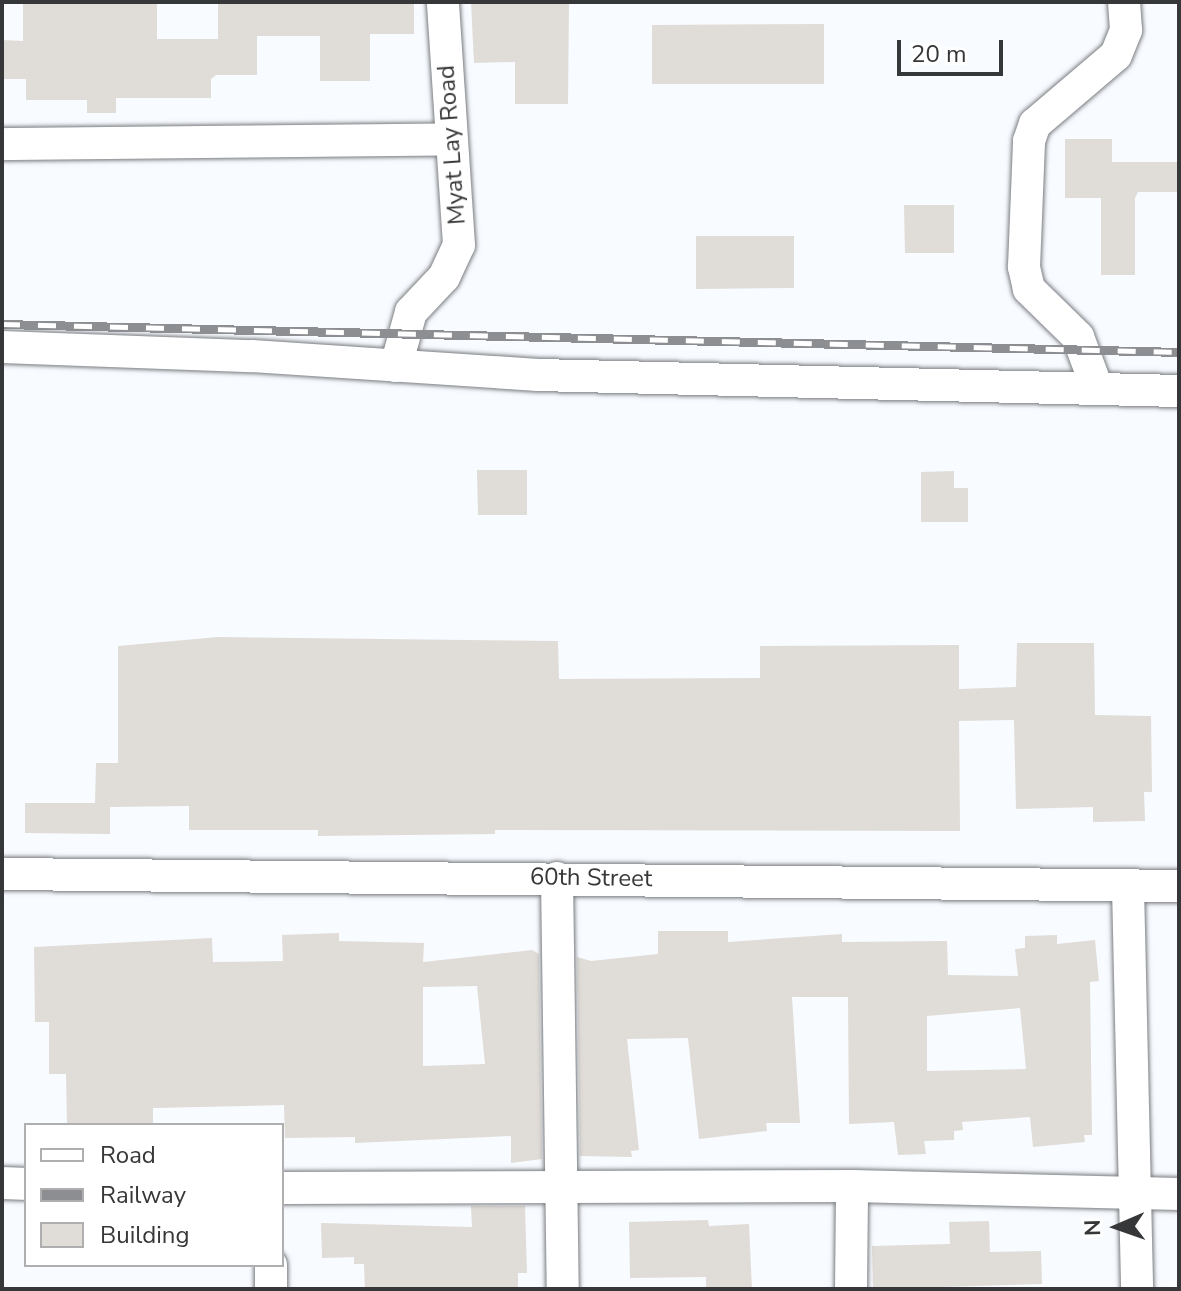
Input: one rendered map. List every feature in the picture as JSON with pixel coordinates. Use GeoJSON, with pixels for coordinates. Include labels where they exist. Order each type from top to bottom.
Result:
{"type":"FeatureCollection","features":[{"type":"Feature","properties":{"kind":"street","name":"Myat Lay Road"},"geometry":{"type":"LineString","coordinates":[[396,366],[411,312],[444,277],[459,245],[443,2]]}},
{"type":"Feature","properties":{"kind":"street"},"geometry":{"type":"LineString","coordinates":[[1097,388],[1078,337],[1029,289],[1024,267],[1029,141],[1035,124],[1116,55],[1126,30],[1124,2]]}},
{"type":"Feature","properties":{"kind":"street"},"geometry":{"type":"LineString","coordinates":[[2,144],[450,139]]}},
{"type":"Feature","properties":{"kind":"street"},"geometry":{"type":"LineString","coordinates":[[2,347],[538,375],[1179,391]]}},
{"type":"Feature","properties":{"kind":"street","name":"60th Street"},"geometry":{"type":"LineString","coordinates":[[2,874],[1179,886]]}},
{"type":"Feature","properties":{"kind":"street"},"geometry":{"type":"LineString","coordinates":[[557,878],[564,1188],[563,1289]]}},
{"type":"Feature","properties":{"kind":"street"},"geometry":{"type":"LineString","coordinates":[[1128,887],[1137,1289]]}},
{"type":"Feature","properties":{"kind":"street"},"geometry":{"type":"LineString","coordinates":[[2,1183],[24,1184]]}},
{"type":"Feature","properties":{"kind":"street"},"geometry":{"type":"LineString","coordinates":[[851,1289],[852,1186]]}},
{"type":"Feature","properties":{"kind":"street"},"geometry":{"type":"LineString","coordinates":[[284,1188],[852,1186],[1179,1194]]}},
{"type":"Feature","properties":{"kind":"street"},"geometry":{"type":"LineString","coordinates":[[271,1267],[271,1289]]}},
{"type":"Feature","properties":{"kind":"building"},"geometry":{"type":"Polygon","coordinates":[[[23,2],[157,2],[157,39],[218,39],[218,2],[414,2],[414,34],[370,34],[370,81],[320,81],[320,36],[257,36],[257,75],[216,75],[211,79],[211,98],[116,98],[116,113],[87,113],[87,100],[26,100],[26,79],[2,79],[2,40],[23,41],[23,2]]]}},
{"type":"Feature","properties":{"kind":"building"},"geometry":{"type":"Polygon","coordinates":[[[471,2],[569,2],[568,104],[515,104],[515,62],[474,63],[471,2]]]}},
{"type":"Feature","properties":{"kind":"building"},"geometry":{"type":"Polygon","coordinates":[[[824,24],[824,84],[652,84],[652,25],[824,24]]]}},
{"type":"Feature","properties":{"kind":"building"},"geometry":{"type":"Polygon","coordinates":[[[1065,139],[1112,139],[1112,162],[1179,162],[1179,192],[1138,192],[1135,198],[1135,275],[1101,275],[1101,198],[1065,198],[1065,139]]]}},
{"type":"Feature","properties":{"kind":"building"},"geometry":{"type":"Polygon","coordinates":[[[904,205],[954,205],[954,253],[905,253],[904,205]]]}},
{"type":"Feature","properties":{"kind":"building"},"geometry":{"type":"Polygon","coordinates":[[[696,236],[794,236],[794,288],[696,289],[696,236]]]}},
{"type":"Feature","properties":{"kind":"building"},"geometry":{"type":"Polygon","coordinates":[[[477,470],[527,470],[527,515],[478,515],[477,470]]]}},
{"type":"Feature","properties":{"kind":"building"},"geometry":{"type":"Polygon","coordinates":[[[954,471],[954,488],[968,488],[968,522],[921,522],[921,472],[954,471]]]}},
{"type":"Feature","properties":{"kind":"building"},"geometry":{"type":"Polygon","coordinates":[[[218,637],[558,641],[559,679],[760,678],[760,646],[959,645],[959,689],[1016,687],[1017,643],[1094,643],[1095,715],[1151,716],[1152,792],[1144,792],[1145,821],[1093,822],[1093,807],[1016,809],[1014,720],[959,721],[960,831],[495,830],[495,834],[318,836],[318,830],[189,830],[189,806],[110,807],[110,834],[25,833],[25,803],[95,803],[96,763],[118,763],[118,646],[218,637]]]}},
{"type":"Feature","properties":{"kind":"building"},"geometry":{"type":"Polygon","coordinates":[[[658,931],[728,931],[728,942],[842,934],[842,942],[947,941],[948,975],[1018,976],[1015,949],[1025,948],[1025,936],[1057,935],[1057,944],[1095,940],[1099,981],[1090,982],[1092,1135],[1084,1135],[1085,1142],[1033,1147],[1030,1117],[962,1122],[963,1130],[954,1131],[954,1140],[924,1141],[926,1154],[898,1155],[894,1122],[849,1124],[848,997],[792,997],[800,1123],[766,1123],[767,1131],[699,1139],[688,1038],[627,1039],[639,1150],[631,1151],[632,1157],[580,1156],[577,957],[591,961],[658,954],[658,931]],[[1020,1008],[927,1016],[927,1071],[1026,1069],[1020,1008]]]}},
{"type":"Feature","properties":{"kind":"building"},"geometry":{"type":"Polygon","coordinates":[[[339,933],[339,941],[424,943],[423,962],[532,950],[539,954],[542,1159],[511,1163],[511,1136],[355,1143],[355,1137],[285,1138],[284,1105],[153,1108],[153,1123],[67,1123],[66,1074],[49,1074],[49,1022],[35,1022],[34,947],[212,938],[213,962],[283,961],[282,935],[339,933]],[[477,986],[423,987],[423,1066],[485,1064],[477,986]]]}},
{"type":"Feature","properties":{"kind":"building"},"geometry":{"type":"Polygon","coordinates":[[[471,1206],[525,1206],[527,1273],[518,1273],[518,1289],[365,1289],[364,1264],[354,1264],[354,1257],[322,1258],[321,1223],[472,1227],[471,1206]]]}},
{"type":"Feature","properties":{"kind":"building"},"geometry":{"type":"Polygon","coordinates":[[[708,1220],[709,1226],[749,1224],[752,1289],[706,1289],[706,1277],[630,1278],[629,1222],[708,1220]]]}},
{"type":"Feature","properties":{"kind":"building"},"geometry":{"type":"Polygon","coordinates":[[[989,1221],[990,1252],[1041,1251],[1042,1284],[873,1289],[872,1246],[950,1244],[949,1222],[989,1221]]]}},
{"type":"Feature","properties":{"kind":"railway"},"geometry":{"type":"LineString","coordinates":[[2,324],[1179,352]]}}]}
